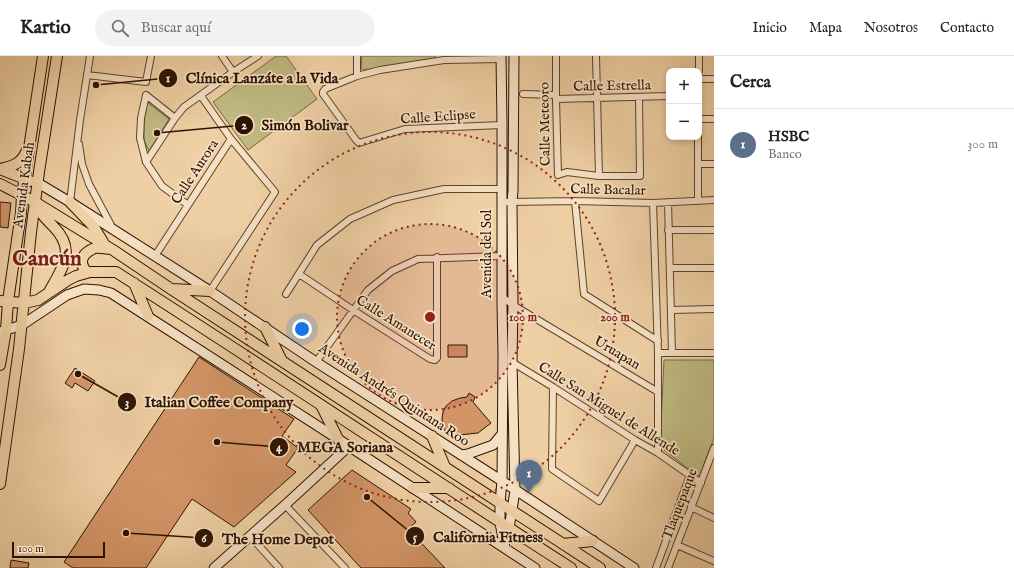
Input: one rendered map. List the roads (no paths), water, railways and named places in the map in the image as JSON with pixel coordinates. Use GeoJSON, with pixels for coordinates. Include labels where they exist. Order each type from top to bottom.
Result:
{"type":"FeatureCollection","features":[{"type":"Feature","properties":{"kind":"main road","name":"Avenida Kabah"},"geometry":{"type":"LineString","coordinates":[[0,365],[4,301],[21,213],[22,195],[42,56]]}},
{"type":"Feature","properties":{"kind":"main road","name":"Avenida Kabah"},"geometry":{"type":"LineString","coordinates":[[0,484],[22,326],[35,202],[58,56]]}},
{"type":"Feature","properties":{"kind":"main road"},"geometry":{"type":"LineString","coordinates":[[0,169],[11,167],[24,157],[30,142]]}},
{"type":"Feature","properties":{"kind":"main road"},"geometry":{"type":"LineString","coordinates":[[0,169],[38,183]]}},
{"type":"Feature","properties":{"kind":"main road"},"geometry":{"type":"LineString","coordinates":[[0,184],[35,202],[109,247],[600,568]]}},
{"type":"Feature","properties":{"kind":"main road"},"geometry":{"type":"LineString","coordinates":[[35,202],[43,215],[61,234],[66,248],[64,264],[48,293]]}},
{"type":"Feature","properties":{"kind":"main road"},"geometry":{"type":"LineString","coordinates":[[70,202],[94,227],[109,247]]}},
{"type":"Feature","properties":{"kind":"main road"},"geometry":{"type":"LineString","coordinates":[[88,272],[84,269],[82,264],[85,254],[94,248],[109,247]]}},
{"type":"Feature","properties":{"kind":"main road"},"geometry":{"type":"LineString","coordinates":[[4,301],[24,303],[38,300],[68,280],[88,272],[116,272],[571,568]]}},
{"type":"Feature","properties":{"kind":"main road"},"geometry":{"type":"LineString","coordinates":[[134,283],[148,316]]}},
{"type":"Feature","properties":{"kind":"main road"},"geometry":{"type":"LineString","coordinates":[[171,288],[210,291]]}},
{"type":"Feature","properties":{"kind":"main road"},"geometry":{"type":"LineString","coordinates":[[265,327],[282,361]]}},
{"type":"Feature","properties":{"kind":"main road"},"geometry":{"type":"LineString","coordinates":[[321,405],[338,439]]}},
{"type":"Feature","properties":{"kind":"main road"},"geometry":{"type":"LineString","coordinates":[[432,436],[445,467]]}},
{"type":"Feature","properties":{"kind":"main road"},"geometry":{"type":"LineString","coordinates":[[413,488],[449,488]]}},
{"type":"Feature","properties":{"kind":"main road"},"geometry":{"type":"LineString","coordinates":[[563,544],[593,541]]}},
{"type":"Feature","properties":{"kind":"street"},"geometry":{"type":"LineString","coordinates":[[70,202],[80,120],[90,56]]}},
{"type":"Feature","properties":{"kind":"street"},"geometry":{"type":"LineString","coordinates":[[87,75],[146,82],[151,56]]}},
{"type":"Feature","properties":{"kind":"street"},"geometry":{"type":"LineString","coordinates":[[222,56],[233,72]]}},
{"type":"Feature","properties":{"kind":"street"},"geometry":{"type":"LineString","coordinates":[[146,162],[184,107],[258,56]]}},
{"type":"Feature","properties":{"kind":"street"},"geometry":{"type":"LineString","coordinates":[[357,56],[357,76]]}},
{"type":"Feature","properties":{"kind":"street","name":"Avenida del Sol"},"geometry":{"type":"LineString","coordinates":[[510,528],[515,490],[512,362],[514,56]]}},
{"type":"Feature","properties":{"kind":"street","name":"Calle Meteoro"},"geometry":{"type":"LineString","coordinates":[[556,56],[558,175],[567,172],[599,176],[640,176],[639,97]]}},
{"type":"Feature","properties":{"kind":"street"},"geometry":{"type":"LineString","coordinates":[[596,56],[599,176]]}},
{"type":"Feature","properties":{"kind":"street"},"geometry":{"type":"LineString","coordinates":[[699,56],[699,68]]}},
{"type":"Feature","properties":{"kind":"street","name":"Calle Eclipse"},"geometry":{"type":"LineString","coordinates":[[501,57],[444,58],[380,70],[357,76],[325,89],[323,94],[359,142],[405,129],[502,125]]}},
{"type":"Feature","properties":{"kind":"street","name":"Avenida del Sol"},"geometry":{"type":"LineString","coordinates":[[501,57],[501,256],[503,356],[502,481],[500,523],[505,548]]}},
{"type":"Feature","properties":{"kind":"street"},"geometry":{"type":"LineString","coordinates":[[702,79],[714,79]]}},
{"type":"Feature","properties":{"kind":"street","name":"Calle Estrella"},"geometry":{"type":"LineString","coordinates":[[523,94],[556,97],[597,98],[666,96]]}},
{"type":"Feature","properties":{"kind":"street"},"geometry":{"type":"LineString","coordinates":[[175,118],[146,96],[141,118],[140,138],[146,162],[162,186],[188,205]]}},
{"type":"Feature","properties":{"kind":"street"},"geometry":{"type":"LineString","coordinates":[[201,96],[231,139]]}},
{"type":"Feature","properties":{"kind":"street"},"geometry":{"type":"LineString","coordinates":[[502,98],[514,99]]}},
{"type":"Feature","properties":{"kind":"street"},"geometry":{"type":"LineString","coordinates":[[702,119],[714,119]]}},
{"type":"Feature","properties":{"kind":"street"},"geometry":{"type":"LineString","coordinates":[[80,120],[82,164],[89,184],[114,230]]}},
{"type":"Feature","properties":{"kind":"street","name":"Calle Aurora"},"geometry":{"type":"LineString","coordinates":[[155,256],[231,139],[275,192],[210,291]]}},
{"type":"Feature","properties":{"kind":"street"},"geometry":{"type":"LineString","coordinates":[[698,140],[698,201]]}},
{"type":"Feature","properties":{"kind":"street"},"geometry":{"type":"LineString","coordinates":[[698,164],[714,164]]}},
{"type":"Feature","properties":{"kind":"street","name":"Avenida Andrés Quintana Roo"},"geometry":{"type":"LineString","coordinates":[[38,183],[210,291],[316,362],[502,481],[634,568]]}},
{"type":"Feature","properties":{"kind":"street"},"geometry":{"type":"LineString","coordinates":[[286,294],[300,274],[316,245],[350,219],[393,200],[444,189],[501,189]]}},
{"type":"Feature","properties":{"kind":"street","name":"Calle Bacalar"},"geometry":{"type":"LineString","coordinates":[[501,202],[575,201],[653,203],[714,200]]}},
{"type":"Feature","properties":{"kind":"street"},"geometry":{"type":"LineString","coordinates":[[575,201],[584,294],[658,340]]}},
{"type":"Feature","properties":{"kind":"street"},"geometry":{"type":"LineString","coordinates":[[668,202],[672,353]]}},
{"type":"Feature","properties":{"kind":"street"},"geometry":{"type":"LineString","coordinates":[[653,203],[658,340],[658,453]]}},
{"type":"Feature","properties":{"kind":"street"},"geometry":{"type":"LineString","coordinates":[[668,230],[714,230]]}},
{"type":"Feature","properties":{"kind":"street"},"geometry":{"type":"LineString","coordinates":[[316,362],[368,290],[392,271],[418,258],[501,256]]}},
{"type":"Feature","properties":{"kind":"street","name":"Calle Amanecer"},"geometry":{"type":"LineString","coordinates":[[300,274],[353,310],[430,359],[435,360],[437,358],[437,258]]}},
{"type":"Feature","properties":{"kind":"street"},"geometry":{"type":"LineString","coordinates":[[670,268],[714,268]]}},
{"type":"Feature","properties":{"kind":"street"},"geometry":{"type":"LineString","coordinates":[[3,331],[22,326],[62,298],[84,289],[99,290],[111,293],[535,568]]}},
{"type":"Feature","properties":{"kind":"street","name":"Uruapan"},"geometry":{"type":"LineString","coordinates":[[502,297],[658,392]]}},
{"type":"Feature","properties":{"kind":"street"},"geometry":{"type":"LineString","coordinates":[[671,310],[714,309]]}},
{"type":"Feature","properties":{"kind":"street"},"geometry":{"type":"LineString","coordinates":[[658,353],[714,353]]}},
{"type":"Feature","properties":{"kind":"street","name":"Calle San Miguel de Allende"},"geometry":{"type":"LineString","coordinates":[[503,356],[658,453],[701,483]]}},
{"type":"Feature","properties":{"kind":"street"},"geometry":{"type":"LineString","coordinates":[[553,387],[552,469],[599,501],[635,440]]}},
{"type":"Feature","properties":{"kind":"street"},"geometry":{"type":"LineString","coordinates":[[461,455],[493,445],[502,434]]}},
{"type":"Feature","properties":{"kind":"street"},"geometry":{"type":"LineString","coordinates":[[214,568],[286,505],[349,446]]}},
{"type":"Feature","properties":{"kind":"street","name":"Tlaquepaque"},"geometry":{"type":"LineString","coordinates":[[668,568],[714,448]]}},
{"type":"Feature","properties":{"kind":"street"},"geometry":{"type":"LineString","coordinates":[[707,466],[714,469]]}},
{"type":"Feature","properties":{"kind":"street"},"geometry":{"type":"LineString","coordinates":[[515,470],[522,486],[532,501]]}},
{"type":"Feature","properties":{"kind":"street","name":"Tlaquepaque"},"geometry":{"type":"LineString","coordinates":[[656,568],[690,475]]}},
{"type":"Feature","properties":{"kind":"street"},"geometry":{"type":"LineString","coordinates":[[286,505],[345,568]]}},
{"type":"Feature","properties":{"kind":"street"},"geometry":{"type":"LineString","coordinates":[[691,507],[714,518]]}},
{"type":"Feature","properties":{"kind":"street"},"geometry":{"type":"LineString","coordinates":[[250,536],[279,568]]}},
{"type":"Feature","properties":{"kind":"street"},"geometry":{"type":"LineString","coordinates":[[677,545],[714,561]]}},
{"type":"Feature","properties":{"kind":"place","name":"Clínica Lanzáte a la Vida"},"geometry":{"type":"Point","coordinates":[96,85]}},
{"type":"Feature","properties":{"kind":"place","name":"Simón Bolivar"},"geometry":{"type":"Point","coordinates":[157,133]}},
{"type":"Feature","properties":{"kind":"place","name":"Italian Coffee Company"},"geometry":{"type":"Point","coordinates":[78,374]}},
{"type":"Feature","properties":{"kind":"place","name":"MEGA Soriana"},"geometry":{"type":"Point","coordinates":[217,442]}},
{"type":"Feature","properties":{"kind":"place","name":"HSBC"},"geometry":{"type":"Point","coordinates":[529,493]}},
{"type":"Feature","properties":{"kind":"place","name":"California Fitness"},"geometry":{"type":"Point","coordinates":[367,497]}},
{"type":"Feature","properties":{"kind":"place","name":"The Home Depot"},"geometry":{"type":"Point","coordinates":[126,533]}},
{"type":"Feature","properties":{"kind":"district","name":"Cancún"},"geometry":{"type":"Point","coordinates":[47,259]}}]}
